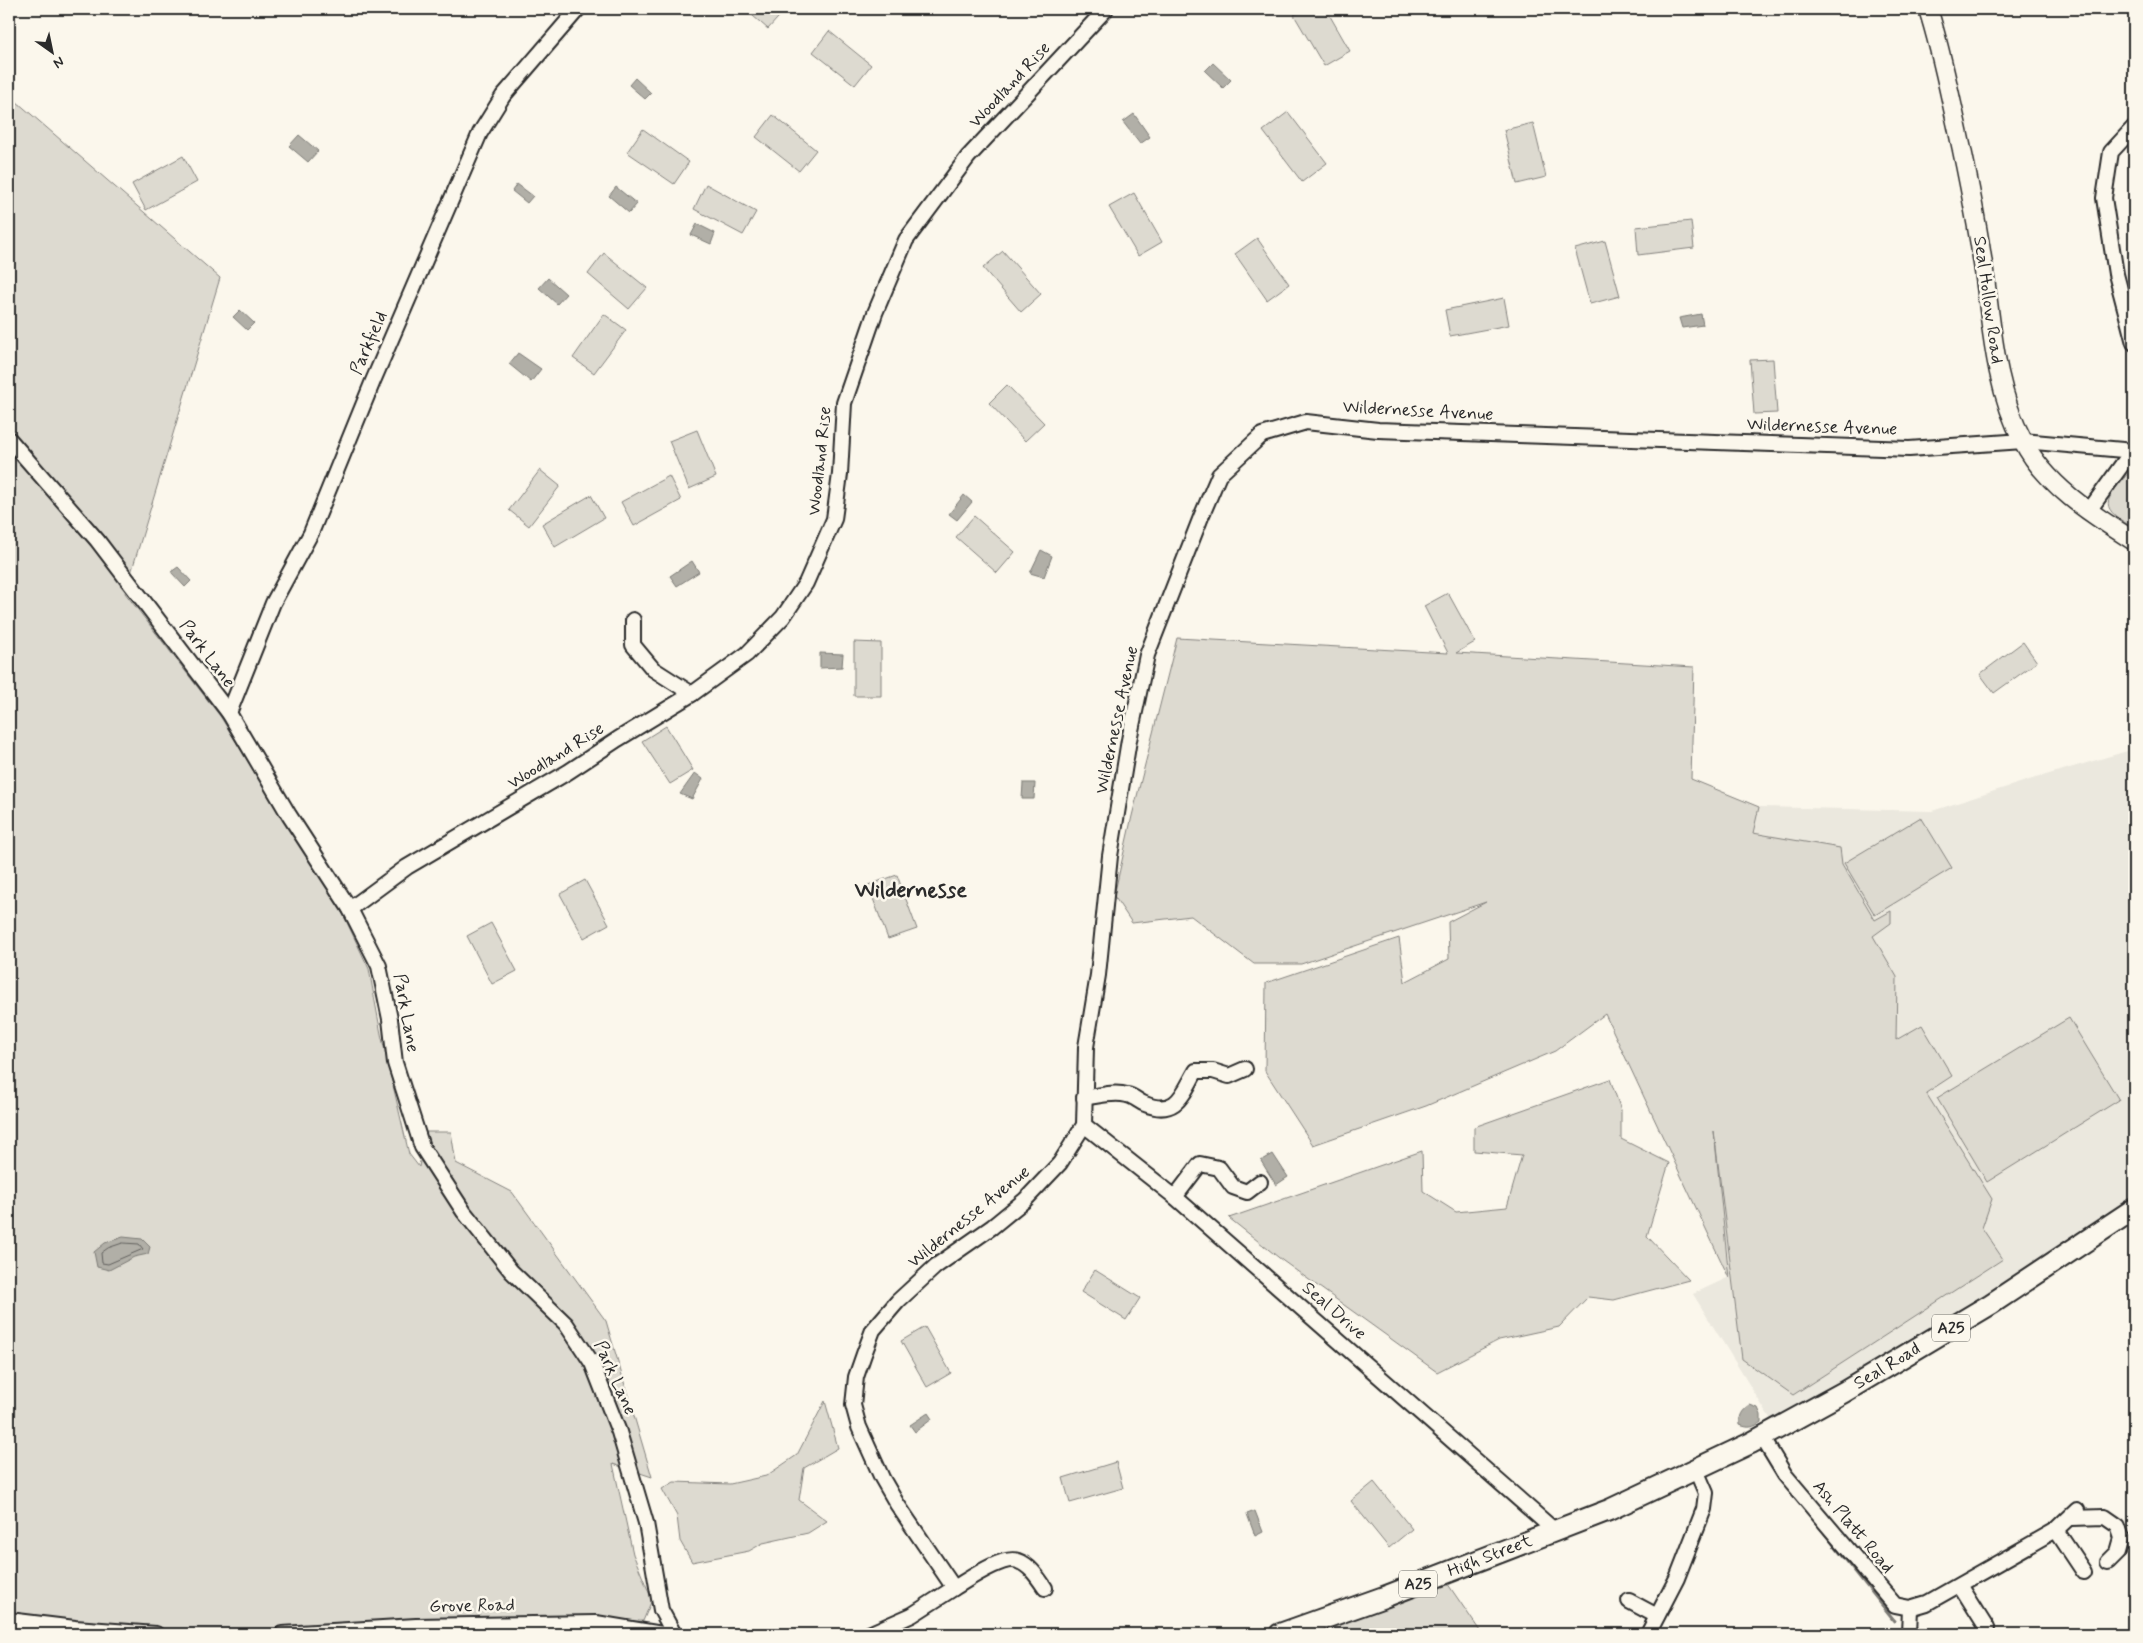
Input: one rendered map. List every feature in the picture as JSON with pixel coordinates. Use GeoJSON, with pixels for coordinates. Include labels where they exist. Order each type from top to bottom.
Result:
{"type":"FeatureCollection","features":[{"type":"Feature","properties":{"kind":"highway","name":"Seal Road"},"geometry":{"type":"LineString","coordinates":[[1762,1437],[1844,1392],[1991,1304],[2134,1209]]}},
{"type":"Feature","properties":{"kind":"highway","name":"High Street"},"geometry":{"type":"LineString","coordinates":[[1280,1634],[1384,1597],[1610,1510],[1762,1437]]}},
{"type":"Feature","properties":{"kind":"main road","name":"Seal Hollow Road"},"geometry":{"type":"LineString","coordinates":[[1928,9],[1941,55],[1977,224],[1997,369],[2009,408],[2023,441],[2052,479],[2088,512],[2134,541]]}},
{"type":"Feature","properties":{"kind":"street","name":"Parkfield"},"geometry":{"type":"LineString","coordinates":[[229,713],[273,603],[311,533],[373,381],[480,133],[509,88],[578,9]]}},
{"type":"Feature","properties":{"kind":"street","name":"Woodland Rise"},"geometry":{"type":"LineString","coordinates":[[350,909],[407,867],[568,772],[692,694],[747,654],[783,617],[806,583],[824,547],[834,519],[840,474],[844,403],[875,313],[906,240],[968,157],[1106,9]]}},
{"type":"Feature","properties":{"kind":"street"},"geometry":{"type":"LineString","coordinates":[[2134,127],[2111,152],[2104,198],[2116,274],[2134,342]]}},
{"type":"Feature","properties":{"kind":"street","name":"Wildernesse Avenue"},"geometry":{"type":"LineString","coordinates":[[954,1588],[897,1504],[870,1452],[859,1427],[853,1405],[856,1377],[873,1330],[898,1301],[936,1266],[992,1227],[1025,1200],[1060,1163],[1084,1125],[1086,1047],[1098,975],[1110,856],[1129,740],[1147,655],[1201,517],[1220,475],[1262,435],[1306,422],[1378,430],[1909,449],[2023,441],[2133,451]]}},
{"type":"Feature","properties":{"kind":"street","name":"Park Lane"},"geometry":{"type":"LineString","coordinates":[[9,439],[97,540],[229,713],[289,815],[350,909],[379,966],[390,1019],[395,1062],[422,1147],[464,1212],[512,1271],[566,1324],[592,1363],[619,1432],[646,1524],[660,1610],[674,1634]]}},
{"type":"Feature","properties":{"kind":"street"},"geometry":{"type":"LineString","coordinates":[[2088,512],[2133,451]]}},
{"type":"Feature","properties":{"kind":"street"},"geometry":{"type":"LineString","coordinates":[[633,620],[633,646],[653,669],[692,694]]}},
{"type":"Feature","properties":{"kind":"street"},"geometry":{"type":"LineString","coordinates":[[1084,1098],[1128,1094],[1144,1104],[1158,1108],[1175,1104],[1183,1096],[1196,1071],[1214,1071],[1229,1076],[1245,1069]]}},
{"type":"Feature","properties":{"kind":"street","name":"Seal Drive"},"geometry":{"type":"LineString","coordinates":[[1084,1125],[1175,1196],[1554,1530]]}},
{"type":"Feature","properties":{"kind":"street"},"geometry":{"type":"LineString","coordinates":[[1175,1196],[1200,1164],[1219,1168],[1233,1188],[1247,1192],[1260,1182]]}},
{"type":"Feature","properties":{"kind":"street","name":"Ash Platt Road"},"geometry":{"type":"LineString","coordinates":[[1762,1437],[1784,1475],[1895,1605],[1910,1608]]}},
{"type":"Feature","properties":{"kind":"street"},"geometry":{"type":"LineString","coordinates":[[1648,1634],[1680,1570],[1705,1506],[1706,1493],[1696,1470]]}},
{"type":"Feature","properties":{"kind":"street"},"geometry":{"type":"LineString","coordinates":[[1909,1634],[1910,1608],[1927,1603],[2056,1530],[2074,1514],[2105,1517],[2118,1526],[2122,1538],[2118,1552],[2108,1562]]}},
{"type":"Feature","properties":{"kind":"street"},"geometry":{"type":"LineString","coordinates":[[2056,1530],[2084,1572]]}},
{"type":"Feature","properties":{"kind":"street"},"geometry":{"type":"LineString","coordinates":[[870,1634],[912,1615],[954,1588],[1001,1562],[1017,1560],[1032,1570],[1045,1588]]}},
{"type":"Feature","properties":{"kind":"street"},"geometry":{"type":"LineString","coordinates":[[1960,1585],[1987,1628]]}},
{"type":"Feature","properties":{"kind":"street"},"geometry":{"type":"LineString","coordinates":[[1629,1601],[1657,1616]]}},
{"type":"Feature","properties":{"kind":"street"},"geometry":{"type":"LineString","coordinates":[[641,1629],[660,1610]]}},
{"type":"Feature","properties":{"kind":"street"},"geometry":{"type":"LineString","coordinates":[[9,1620],[75,1628],[156,1634]]}},
{"type":"Feature","properties":{"kind":"street","name":"Grove Road"},"geometry":{"type":"LineString","coordinates":[[282,1634],[416,1626],[577,1623],[596,1623],[662,1634]]}},
{"type":"Feature","properties":{"kind":"shaded area"},"geometry":{"type":"Polygon","coordinates":[[[745,9],[786,9],[768,29],[745,9]]]}},
{"type":"Feature","properties":{"kind":"shaded area"},"geometry":{"type":"Polygon","coordinates":[[[1305,9],[1326,9],[1350,51],[1324,66],[1294,15],[1305,9]]]}},
{"type":"Feature","properties":{"kind":"shaded area"},"geometry":{"type":"Polygon","coordinates":[[[829,31],[871,65],[855,85],[813,52],[829,31]]]}},
{"type":"Feature","properties":{"kind":"shaded area"},"geometry":{"type":"Polygon","coordinates":[[[9,95],[220,278],[125,593],[220,716],[342,912],[369,969],[381,1034],[409,1154],[419,1167],[425,1132],[451,1132],[456,1163],[512,1192],[606,1321],[652,1477],[613,1464],[633,1554],[652,1600],[643,1621],[316,1634],[172,1634],[9,1618],[9,95]]]}},
{"type":"Feature","properties":{"kind":"shaded area"},"geometry":{"type":"Polygon","coordinates":[[[1288,112],[1327,163],[1302,182],[1263,131],[1288,112]]]}},
{"type":"Feature","properties":{"kind":"shaded area"},"geometry":{"type":"Polygon","coordinates":[[[773,115],[816,150],[799,171],[756,137],[773,115]]]}},
{"type":"Feature","properties":{"kind":"shaded area"},"geometry":{"type":"Polygon","coordinates":[[[1533,123],[1546,177],[1517,184],[1504,130],[1533,123]]]}},
{"type":"Feature","properties":{"kind":"shaded area"},"geometry":{"type":"Polygon","coordinates":[[[643,129],[689,162],[674,184],[627,152],[643,129]]]}},
{"type":"Feature","properties":{"kind":"shaded area"},"geometry":{"type":"Polygon","coordinates":[[[183,156],[197,182],[146,210],[132,184],[183,156]]]}},
{"type":"Feature","properties":{"kind":"shaded area"},"geometry":{"type":"Polygon","coordinates":[[[706,184],[756,212],[743,235],[694,209],[706,184]]]}},
{"type":"Feature","properties":{"kind":"shaded area"},"geometry":{"type":"Polygon","coordinates":[[[1134,193],[1162,242],[1138,256],[1109,207],[1134,193]]]}},
{"type":"Feature","properties":{"kind":"shaded area"},"geometry":{"type":"Polygon","coordinates":[[[1691,221],[1694,248],[1638,255],[1636,227],[1691,221]]]}},
{"type":"Feature","properties":{"kind":"shaded area"},"geometry":{"type":"Polygon","coordinates":[[[1257,238],[1289,284],[1267,300],[1235,254],[1257,238]]]}},
{"type":"Feature","properties":{"kind":"shaded area"},"geometry":{"type":"Polygon","coordinates":[[[1605,241],[1620,296],[1590,304],[1575,249],[1605,241]]]}},
{"type":"Feature","properties":{"kind":"shaded area"},"geometry":{"type":"Polygon","coordinates":[[[1003,251],[1041,294],[1021,312],[983,268],[1003,251]]]}},
{"type":"Feature","properties":{"kind":"shaded area"},"geometry":{"type":"Polygon","coordinates":[[[604,253],[647,288],[629,309],[588,274],[604,253]]]}},
{"type":"Feature","properties":{"kind":"shaded area"},"geometry":{"type":"Polygon","coordinates":[[[1504,298],[1509,325],[1450,336],[1445,310],[1504,298]]]}},
{"type":"Feature","properties":{"kind":"shaded area"},"geometry":{"type":"Polygon","coordinates":[[[604,314],[626,330],[594,373],[573,358],[604,314]]]}},
{"type":"Feature","properties":{"kind":"shaded area"},"geometry":{"type":"Polygon","coordinates":[[[1773,359],[1777,413],[1754,414],[1750,360],[1773,359]]]}},
{"type":"Feature","properties":{"kind":"shaded area"},"geometry":{"type":"Polygon","coordinates":[[[1007,385],[1044,423],[1025,441],[989,403],[1007,385]]]}},
{"type":"Feature","properties":{"kind":"shaded area"},"geometry":{"type":"Polygon","coordinates":[[[697,430],[716,477],[689,489],[669,441],[697,430]]]}},
{"type":"Feature","properties":{"kind":"shaded area"},"geometry":{"type":"Polygon","coordinates":[[[2134,469],[2134,528],[2114,514],[2109,508],[2108,502],[2115,489],[2130,471],[2134,469]]]}},
{"type":"Feature","properties":{"kind":"shaded area"},"geometry":{"type":"Polygon","coordinates":[[[540,470],[560,486],[529,526],[509,510],[540,470]]]}},
{"type":"Feature","properties":{"kind":"shaded area"},"geometry":{"type":"Polygon","coordinates":[[[669,476],[681,500],[634,526],[621,502],[669,476]]]}},
{"type":"Feature","properties":{"kind":"shaded area"},"geometry":{"type":"Polygon","coordinates":[[[591,495],[604,518],[555,547],[542,524],[591,495]]]}},
{"type":"Feature","properties":{"kind":"shaded area"},"geometry":{"type":"Polygon","coordinates":[[[974,516],[1015,552],[997,573],[956,537],[974,516]]]}},
{"type":"Feature","properties":{"kind":"shaded area"},"geometry":{"type":"Polygon","coordinates":[[[1448,593],[1475,642],[1456,653],[1694,667],[1691,779],[1759,807],[1753,833],[1840,848],[1842,864],[1875,920],[1891,911],[1891,923],[1873,936],[1897,977],[1896,1040],[1922,1025],[1952,1076],[1926,1093],[1992,1199],[1982,1228],[2003,1259],[1793,1395],[1742,1359],[1714,1131],[1729,1278],[1605,1014],[1555,1051],[1426,1106],[1313,1145],[1265,1071],[1266,983],[1399,938],[1405,982],[1449,959],[1448,922],[1486,902],[1301,964],[1254,964],[1191,916],[1132,923],[1114,896],[1177,638],[1448,653],[1424,606],[1448,593]]]}},
{"type":"Feature","properties":{"kind":"shaded area"},"geometry":{"type":"Polygon","coordinates":[[[854,642],[881,643],[881,696],[854,696],[854,642]]]}},
{"type":"Feature","properties":{"kind":"shaded area"},"geometry":{"type":"Polygon","coordinates":[[[2023,642],[2037,662],[1994,693],[1980,674],[2023,642]]]}},
{"type":"Feature","properties":{"kind":"shaded area"},"geometry":{"type":"Polygon","coordinates":[[[666,726],[693,770],[670,784],[642,741],[666,726]]]}},
{"type":"Feature","properties":{"kind":"shaded area"},"geometry":{"type":"Polygon","coordinates":[[[2134,749],[2134,1197],[2022,1273],[1902,1348],[1773,1423],[1693,1294],[1729,1277],[1536,809],[1691,779],[1759,807],[1932,811],[2134,749]]]}},
{"type":"Feature","properties":{"kind":"shaded area"},"geometry":{"type":"Polygon","coordinates":[[[1921,817],[1952,868],[1875,915],[1844,863],[1921,817]]]}},
{"type":"Feature","properties":{"kind":"shaded area"},"geometry":{"type":"Polygon","coordinates":[[[897,875],[917,929],[888,939],[868,885],[897,875]]]}},
{"type":"Feature","properties":{"kind":"shaded area"},"geometry":{"type":"Polygon","coordinates":[[[585,880],[609,924],[584,938],[560,894],[585,880]]]}},
{"type":"Feature","properties":{"kind":"shaded area"},"geometry":{"type":"Polygon","coordinates":[[[491,923],[517,971],[492,984],[467,936],[491,923]]]}},
{"type":"Feature","properties":{"kind":"shaded area"},"geometry":{"type":"Polygon","coordinates":[[[2069,1018],[2119,1100],[1987,1182],[1937,1098],[2069,1018]]]}},
{"type":"Feature","properties":{"kind":"shaded area"},"geometry":{"type":"Polygon","coordinates":[[[1610,1079],[1621,1110],[1621,1139],[1669,1163],[1647,1236],[1689,1280],[1614,1300],[1588,1297],[1559,1327],[1499,1340],[1437,1372],[1283,1261],[1229,1218],[1422,1151],[1423,1191],[1456,1212],[1507,1207],[1522,1155],[1474,1151],[1474,1127],[1610,1079]]]}},
{"type":"Feature","properties":{"kind":"shaded area"},"geometry":{"type":"Polygon","coordinates":[[[1095,1270],[1140,1298],[1126,1320],[1081,1292],[1095,1270]]]}},
{"type":"Feature","properties":{"kind":"shaded area"},"geometry":{"type":"Polygon","coordinates":[[[925,1327],[951,1373],[927,1387],[901,1341],[925,1327]]]}},
{"type":"Feature","properties":{"kind":"shaded area"},"geometry":{"type":"Polygon","coordinates":[[[825,1401],[838,1448],[804,1468],[799,1500],[827,1521],[808,1533],[763,1543],[749,1551],[692,1562],[680,1541],[677,1516],[662,1489],[674,1482],[730,1484],[766,1476],[797,1455],[825,1401]]]}},
{"type":"Feature","properties":{"kind":"shaded area"},"geometry":{"type":"Polygon","coordinates":[[[1116,1462],[1123,1488],[1070,1503],[1063,1478],[1116,1462]]]}},
{"type":"Feature","properties":{"kind":"shaded area"},"geometry":{"type":"Polygon","coordinates":[[[1374,1482],[1412,1529],[1389,1548],[1351,1501],[1374,1482]]]}},
{"type":"Feature","properties":{"kind":"shaded area"},"geometry":{"type":"Polygon","coordinates":[[[1443,1577],[1482,1634],[1298,1634],[1443,1577]]]}},
{"type":"Feature","properties":{"kind":"water"},"geometry":{"type":"Polygon","coordinates":[[[1213,63],[1231,80],[1223,88],[1205,71],[1213,63]]]}},
{"type":"Feature","properties":{"kind":"water"},"geometry":{"type":"Polygon","coordinates":[[[635,78],[651,93],[645,99],[629,85],[635,78]]]}},
{"type":"Feature","properties":{"kind":"water"},"geometry":{"type":"Polygon","coordinates":[[[1134,114],[1150,137],[1140,144],[1123,122],[1134,114]]]}},
{"type":"Feature","properties":{"kind":"water"},"geometry":{"type":"Polygon","coordinates":[[[299,135],[318,151],[308,162],[289,146],[299,135]]]}},
{"type":"Feature","properties":{"kind":"water"},"geometry":{"type":"Polygon","coordinates":[[[517,184],[533,196],[527,203],[512,191],[517,184]]]}},
{"type":"Feature","properties":{"kind":"water"},"geometry":{"type":"Polygon","coordinates":[[[616,187],[637,204],[629,213],[609,196],[616,187]]]}},
{"type":"Feature","properties":{"kind":"water"},"geometry":{"type":"Polygon","coordinates":[[[697,224],[715,233],[711,244],[691,235],[697,224]]]}},
{"type":"Feature","properties":{"kind":"water"},"geometry":{"type":"Polygon","coordinates":[[[548,278],[566,294],[557,304],[539,288],[548,278]]]}},
{"type":"Feature","properties":{"kind":"water"},"geometry":{"type":"Polygon","coordinates":[[[240,310],[254,323],[247,330],[233,317],[240,310]]]}},
{"type":"Feature","properties":{"kind":"water"},"geometry":{"type":"Polygon","coordinates":[[[1701,314],[1703,325],[1682,328],[1679,318],[1701,314]]]}},
{"type":"Feature","properties":{"kind":"water"},"geometry":{"type":"Polygon","coordinates":[[[518,353],[541,369],[531,382],[509,364],[518,353]]]}},
{"type":"Feature","properties":{"kind":"water"},"geometry":{"type":"Polygon","coordinates":[[[964,495],[972,502],[957,520],[949,514],[964,495]]]}},
{"type":"Feature","properties":{"kind":"water"},"geometry":{"type":"Polygon","coordinates":[[[1041,550],[1052,556],[1044,577],[1030,573],[1041,550]]]}},
{"type":"Feature","properties":{"kind":"water"},"geometry":{"type":"Polygon","coordinates":[[[692,561],[699,572],[677,586],[670,576],[692,561]]]}},
{"type":"Feature","properties":{"kind":"water"},"geometry":{"type":"Polygon","coordinates":[[[178,567],[191,581],[185,587],[171,572],[178,567]]]}},
{"type":"Feature","properties":{"kind":"water"},"geometry":{"type":"Polygon","coordinates":[[[820,653],[843,654],[842,667],[820,668],[820,653]]]}},
{"type":"Feature","properties":{"kind":"water"},"geometry":{"type":"Polygon","coordinates":[[[695,773],[703,779],[692,799],[680,794],[695,773]]]}},
{"type":"Feature","properties":{"kind":"water"},"geometry":{"type":"Polygon","coordinates":[[[1023,783],[1035,783],[1034,799],[1022,799],[1023,783]]]}},
{"type":"Feature","properties":{"kind":"water"},"geometry":{"type":"Polygon","coordinates":[[[1273,1154],[1288,1177],[1276,1185],[1261,1161],[1273,1154]]]}},
{"type":"Feature","properties":{"kind":"water"},"geometry":{"type":"Polygon","coordinates":[[[123,1237],[142,1239],[150,1247],[148,1254],[134,1257],[109,1270],[97,1267],[94,1252],[105,1243],[123,1237]]]}},
{"type":"Feature","properties":{"kind":"water"},"geometry":{"type":"Polygon","coordinates":[[[1750,1405],[1758,1408],[1761,1422],[1751,1427],[1740,1425],[1742,1414],[1750,1405]]]}},
{"type":"Feature","properties":{"kind":"water"},"geometry":{"type":"Polygon","coordinates":[[[928,1413],[932,1419],[915,1432],[910,1425],[928,1413]]]}},
{"type":"Feature","properties":{"kind":"water"},"geometry":{"type":"Polygon","coordinates":[[[1255,1511],[1263,1532],[1255,1536],[1247,1514],[1255,1511]]]}},
{"type":"Feature","properties":{"kind":"waterway"},"geometry":{"type":"LineString","coordinates":[[1761,1446],[1761,1450],[1768,1460]]}},
{"type":"Feature","properties":{"kind":"waterway"},"geometry":{"type":"LineString","coordinates":[[1805,1509],[1894,1620]]}},
{"type":"Feature","properties":{"kind":"district","name":"Wildernesse"},"geometry":{"type":"Point","coordinates":[911,891]}}]}
